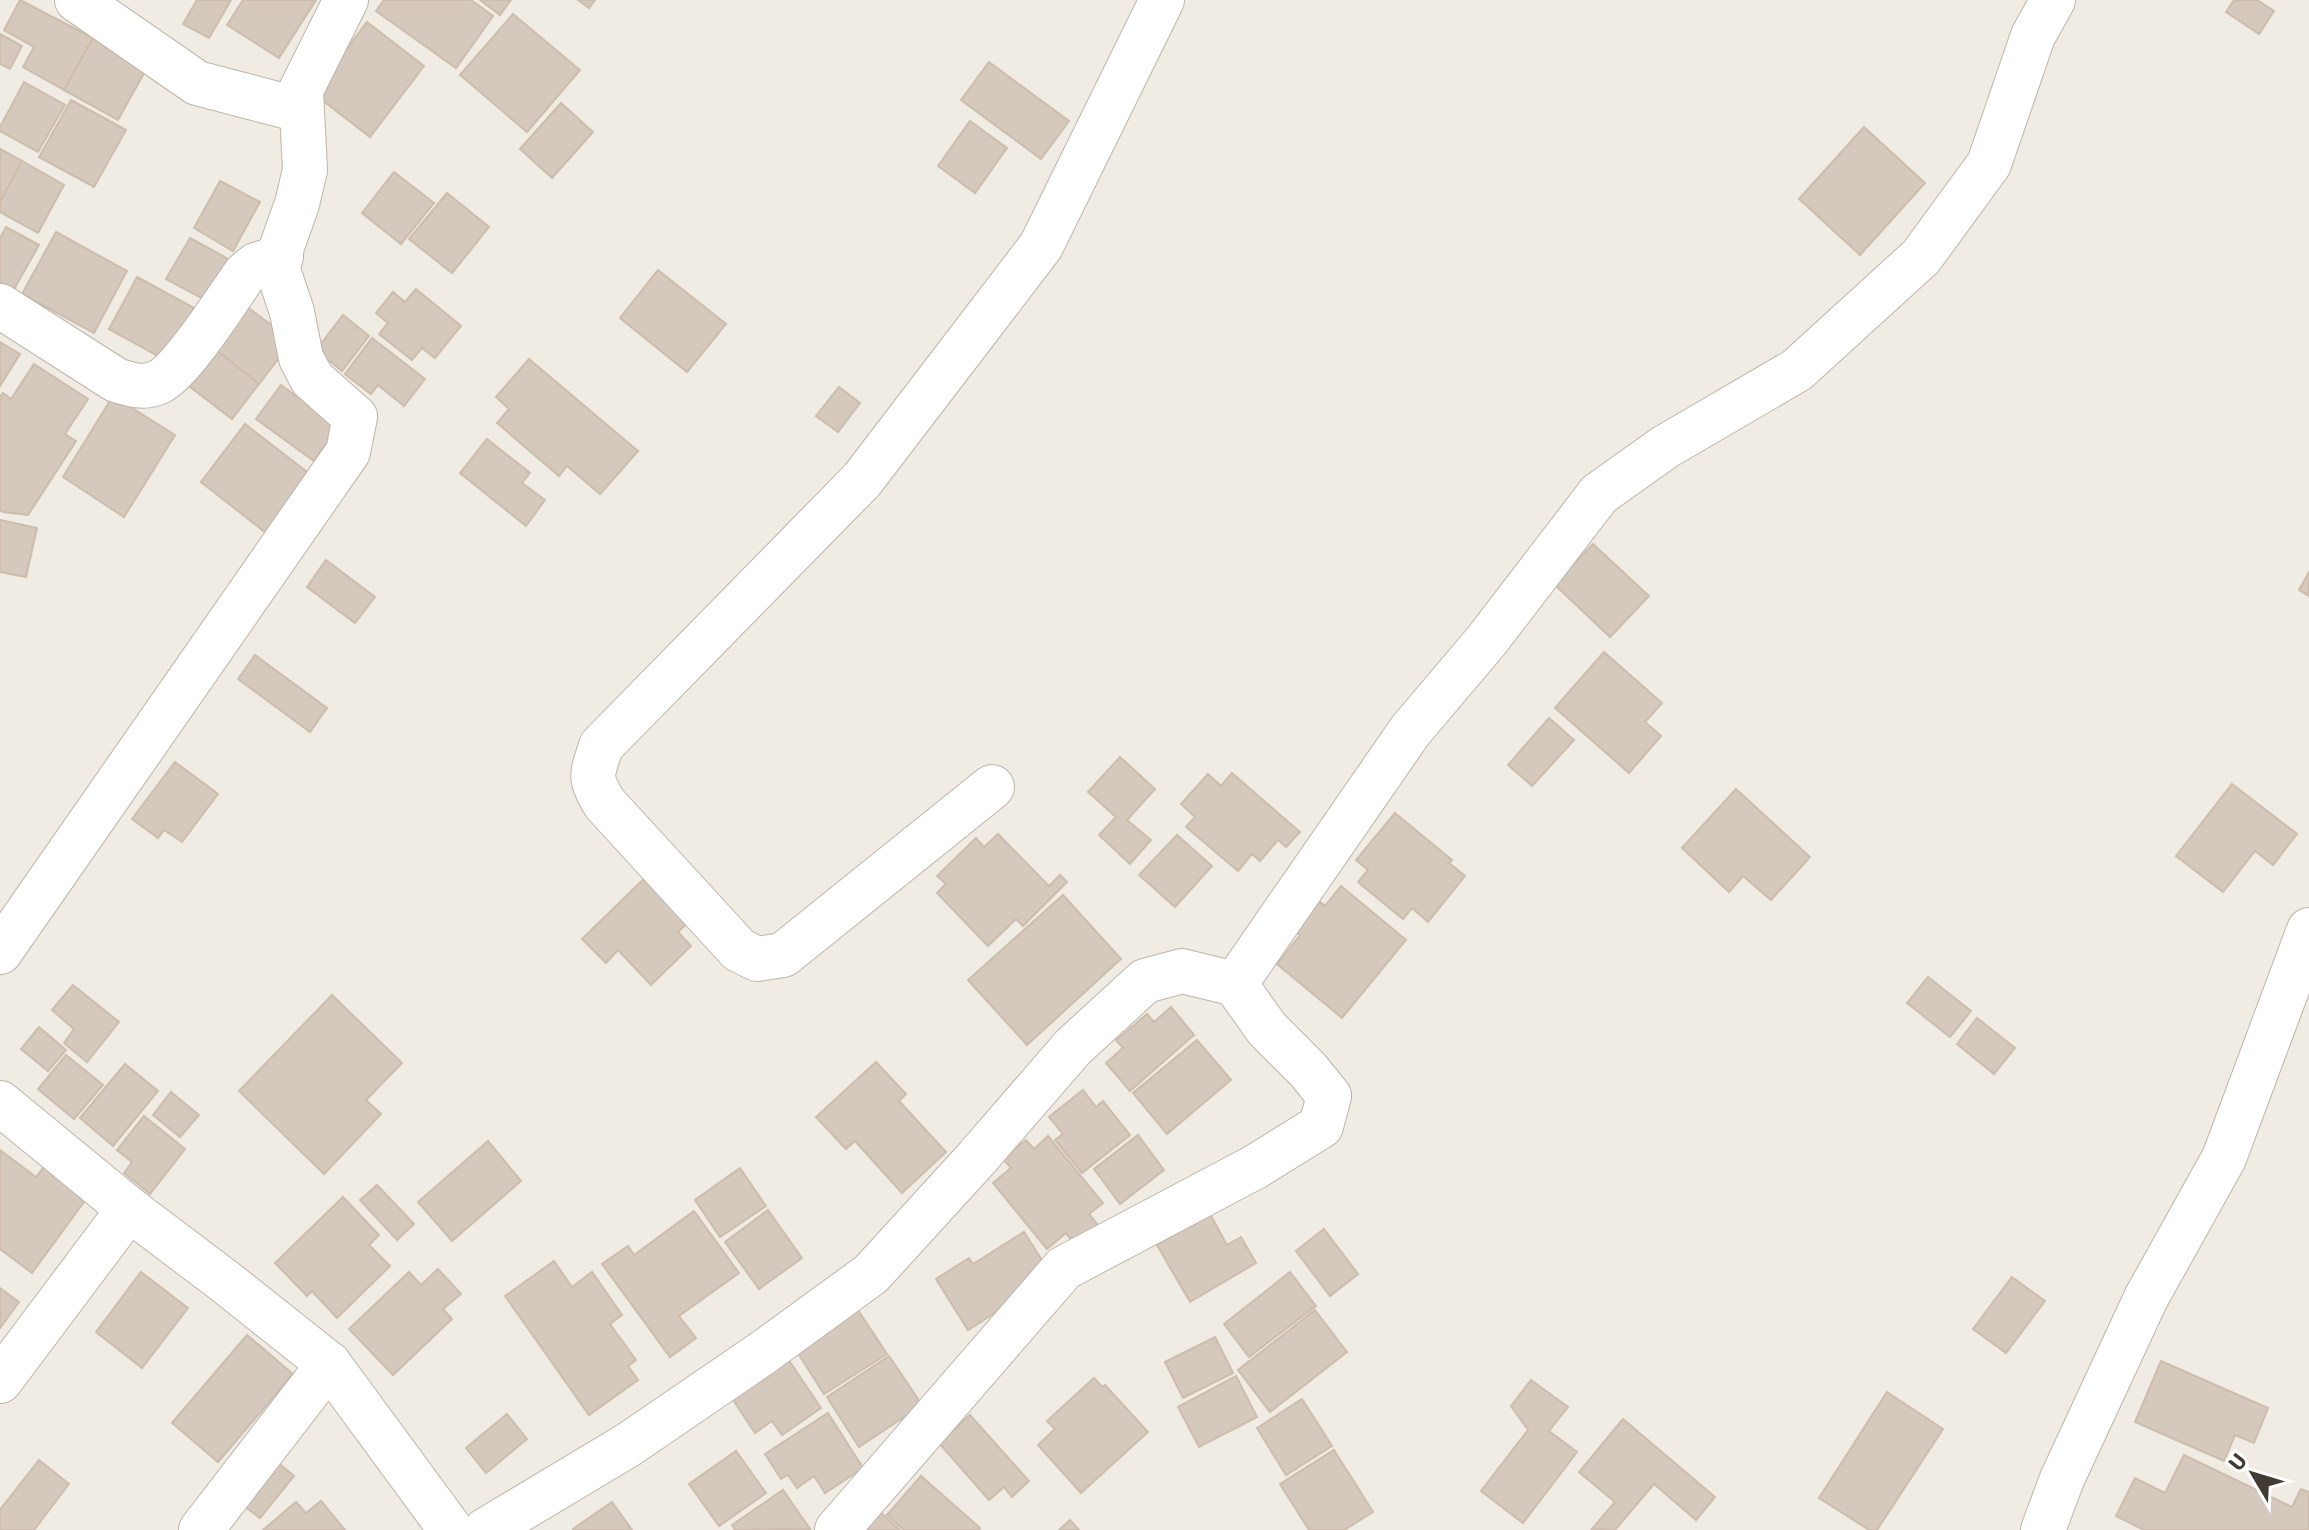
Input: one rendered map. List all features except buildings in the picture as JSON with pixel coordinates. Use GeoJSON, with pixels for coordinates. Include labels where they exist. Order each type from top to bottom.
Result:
{"type":"FeatureCollection","features":[{"type":"Feature","properties":{"kind":"street"},"geometry":{"type":"LineString","coordinates":[[77,0],[197,83],[300,110]]}},
{"type":"Feature","properties":{"kind":"street"},"geometry":{"type":"LineString","coordinates":[[0,952],[348,452],[355,417],[312,379],[301,358],[292,312],[278,270],[305,170],[301,90],[346,0]]}},
{"type":"Feature","properties":{"kind":"street"},"geometry":{"type":"LineString","coordinates":[[992,787],[783,955],[757,959],[739,950],[605,804],[594,786],[592,775],[601,746],[862,480],[1041,246],[1162,0]]}},
{"type":"Feature","properties":{"kind":"street"},"geometry":{"type":"LineString","coordinates":[[1235,984],[1410,731],[1487,640],[1599,494],[1665,447],[1797,370],[1921,257],[1989,164],[2033,36],[2053,0]]}},
{"type":"Feature","properties":{"kind":"street"},"geometry":{"type":"LineString","coordinates":[[0,306],[116,380],[136,387],[158,382],[176,370],[245,274],[256,265],[281,257]]}},
{"type":"Feature","properties":{"kind":"street"},"geometry":{"type":"LineString","coordinates":[[2043,1530],[2062,1479],[2146,1298],[2224,1158],[2309,930]]}},
{"type":"Feature","properties":{"kind":"street"},"geometry":{"type":"LineString","coordinates":[[486,1530],[628,1445],[871,1274],[1073,1047],[1145,981],[1182,971],[1235,984],[1267,1029],[1329,1096],[1321,1126],[1255,1167],[1064,1268],[837,1530]]}},
{"type":"Feature","properties":{"kind":"street"},"geometry":{"type":"LineString","coordinates":[[0,1103],[129,1209],[329,1364],[451,1530]]}},
{"type":"Feature","properties":{"kind":"street"},"geometry":{"type":"LineString","coordinates":[[0,1381],[129,1209]]}},
{"type":"Feature","properties":{"kind":"street"},"geometry":{"type":"LineString","coordinates":[[201,1530],[329,1364]]}}]}
